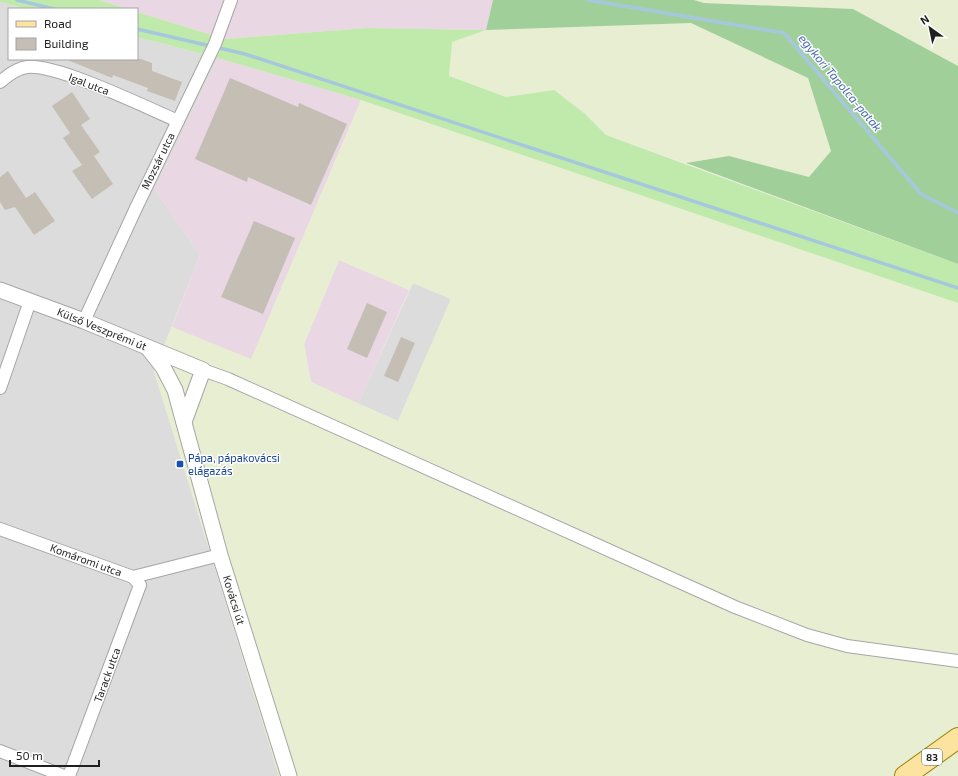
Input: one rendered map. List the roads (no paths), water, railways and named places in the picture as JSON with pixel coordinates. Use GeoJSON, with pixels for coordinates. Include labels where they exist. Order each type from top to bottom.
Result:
{"type":"FeatureCollection","features":[{"type":"Feature","properties":{"kind":"main road","name":"83"},"geometry":{"type":"LineString","coordinates":[[905,776],[958,738]]}},
{"type":"Feature","properties":{"kind":"street","name":"Mozsár utca"},"geometry":{"type":"LineString","coordinates":[[84,321],[213,49],[231,0]]}},
{"type":"Feature","properties":{"kind":"street","name":"Igal utca"},"geometry":{"type":"LineString","coordinates":[[0,82],[11,74],[26,67],[46,69],[80,80],[178,121]]}},
{"type":"Feature","properties":{"kind":"street","name":"Külső Veszprémi út"},"geometry":{"type":"LineString","coordinates":[[0,290],[84,321],[198,368]]}},
{"type":"Feature","properties":{"kind":"street"},"geometry":{"type":"LineString","coordinates":[[0,388],[30,301]]}},
{"type":"Feature","properties":{"kind":"street","name":"Kovácsi út"},"geometry":{"type":"LineString","coordinates":[[148,348],[163,366],[175,390],[220,555],[289,776]]}},
{"type":"Feature","properties":{"kind":"street"},"geometry":{"type":"LineString","coordinates":[[184,422],[198,368]]}},
{"type":"Feature","properties":{"kind":"street"},"geometry":{"type":"LineString","coordinates":[[175,390],[180,373],[198,368],[228,379],[742,610],[807,635],[847,646],[957,661]]}},
{"type":"Feature","properties":{"kind":"street","name":"Komáromi utca"},"geometry":{"type":"LineString","coordinates":[[0,529],[133,577],[220,555]]}},
{"type":"Feature","properties":{"kind":"street","name":"Tarack utca"},"geometry":{"type":"LineString","coordinates":[[69,776],[140,585],[133,577]]}},
{"type":"Feature","properties":{"kind":"street"},"geometry":{"type":"LineString","coordinates":[[0,751],[64,776]]}},
{"type":"Feature","properties":{"kind":"waterway"},"geometry":{"type":"LineString","coordinates":[[17,0],[50,8]]}},
{"type":"Feature","properties":{"kind":"waterway","name":"egykori Tapolca-patak"},"geometry":{"type":"LineString","coordinates":[[588,0],[784,33],[921,194],[958,213]]}},
{"type":"Feature","properties":{"kind":"waterway"},"geometry":{"type":"LineString","coordinates":[[138,29],[245,54],[958,288]]}},
{"type":"Feature","properties":{"kind":"place","name":"Pápa, pápakovácsi elágazás"},"geometry":{"type":"Point","coordinates":[180,464]}}]}
